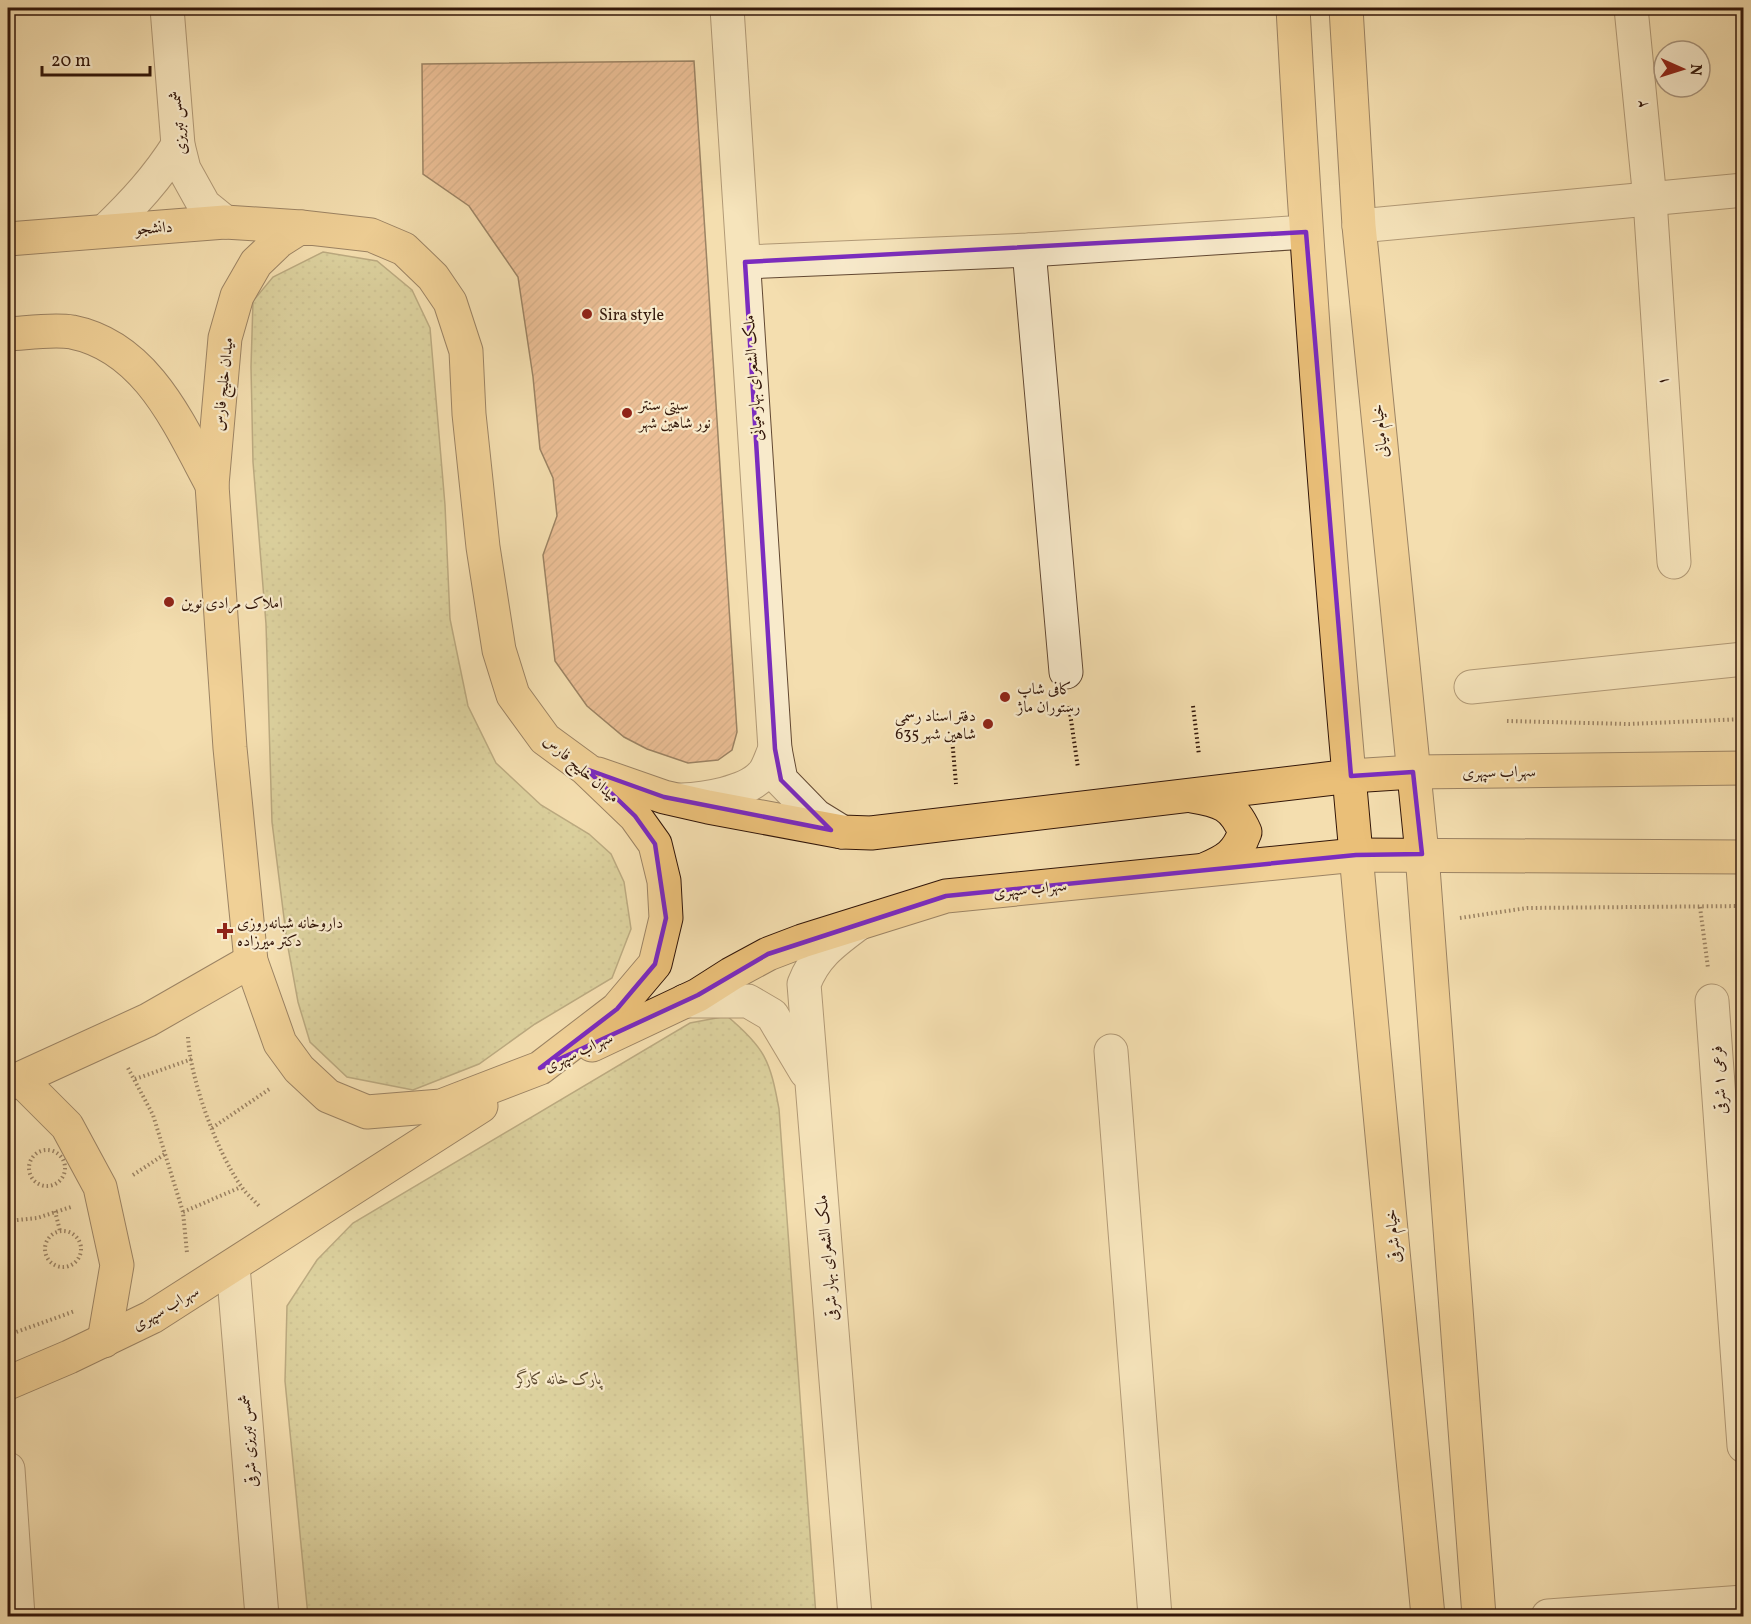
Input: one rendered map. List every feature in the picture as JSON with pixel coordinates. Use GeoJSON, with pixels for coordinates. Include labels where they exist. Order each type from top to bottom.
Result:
{"type":"FeatureCollection","features":[{"type":"Feature","properties":{"kind":"main road"},"geometry":{"type":"LineString","coordinates":[[1293,8],[1306,232],[1356,855]]}},
{"type":"Feature","properties":{"kind":"main road","name":"خیام میانی"},"geometry":{"type":"LineString","coordinates":[[1346,8],[1359,226],[1422,854]]}},
{"type":"Feature","properties":{"kind":"main road","name":"دانشجو"},"geometry":{"type":"LineString","coordinates":[[8,238],[225,222],[301,227]]}},
{"type":"Feature","properties":{"kind":"main road","name":"میدان خلیج فارس"},"geometry":{"type":"LineString","coordinates":[[301,227],[371,235],[404,249],[433,277],[450,302],[466,351],[469,414],[478,503],[500,651],[513,695],[546,740],[586,769],[634,816],[655,844],[664,880],[666,918],[655,964],[617,1009],[540,1068],[441,1106],[367,1112],[328,1096],[299,1069],[280,1043],[251,961],[232,772],[212,485],[225,338],[237,296],[256,263],[279,241],[301,227]]}},
{"type":"Feature","properties":{"kind":"main road"},"geometry":{"type":"LineString","coordinates":[[8,334],[71,332],[106,345],[142,369],[176,418],[212,485]]}},
{"type":"Feature","properties":{"kind":"main road","name":"سهراب سپهری"},"geometry":{"type":"LineString","coordinates":[[586,769],[678,800],[842,832],[914,829],[1351,776],[1413,772],[1743,768]]}},
{"type":"Feature","properties":{"kind":"main road","name":"سهراب سپهری"},"geometry":{"type":"LineString","coordinates":[[1184,795],[1224,804],[1236,812],[1245,832],[1238,850],[1226,861],[1205,870]]}},
{"type":"Feature","properties":{"kind":"main road"},"geometry":{"type":"LineString","coordinates":[[1422,854],[1479,1617]]}},
{"type":"Feature","properties":{"kind":"main road","name":"سهراب سپهری"},"geometry":{"type":"LineString","coordinates":[[8,1383],[104,1341],[152,1317],[540,1068],[685,1001],[768,954],[859,922],[946,896],[1356,855],[1743,857]]}},
{"type":"Feature","properties":{"kind":"main road","name":"خیام شرقی"},"geometry":{"type":"LineString","coordinates":[[1356,855],[1428,1617]]}},
{"type":"Feature","properties":{"kind":"main road"},"geometry":{"type":"LineString","coordinates":[[104,1341],[117,1265],[100,1187],[67,1126],[14,1081],[97,1044],[189,997],[251,961]]}},
{"type":"Feature","properties":{"kind":"street","name":"شمس تبریزی"},"geometry":{"type":"LineString","coordinates":[[167,8],[178,145],[184,169],[204,205],[225,222]]}},
{"type":"Feature","properties":{"kind":"street","name":"ملک الشعرای بهار میانی"},"geometry":{"type":"LineString","coordinates":[[727,8],[775,750],[781,780],[816,816],[842,832]]}},
{"type":"Feature","properties":{"kind":"street","name":"۲"},"geometry":{"type":"LineString","coordinates":[[1631,8],[1650,200]]}},
{"type":"Feature","properties":{"kind":"street"},"geometry":{"type":"LineString","coordinates":[[106,230],[153,183],[178,145]]}},
{"type":"Feature","properties":{"kind":"street"},"geometry":{"type":"LineString","coordinates":[[1359,226],[1743,190]]}},
{"type":"Feature","properties":{"kind":"street","name":"۱"},"geometry":{"type":"LineString","coordinates":[[1650,200],[1674,562]]}},
{"type":"Feature","properties":{"kind":"street"},"geometry":{"type":"LineString","coordinates":[[745,262],[1029,250],[1306,232]]}},
{"type":"Feature","properties":{"kind":"street"},"geometry":{"type":"LineString","coordinates":[[1029,250],[1066,672]]}},
{"type":"Feature","properties":{"kind":"street"},"geometry":{"type":"LineString","coordinates":[[1471,687],[1743,659]]}},
{"type":"Feature","properties":{"kind":"street"},"geometry":{"type":"LineString","coordinates":[[678,800],[706,799],[740,788],[762,776],[775,750]]}},
{"type":"Feature","properties":{"kind":"street","name":"ملک الشعرای بهار شرقی"},"geometry":{"type":"LineString","coordinates":[[855,1617],[804,984],[812,964],[827,947],[859,922]]}},
{"type":"Feature","properties":{"kind":"street"},"geometry":{"type":"LineString","coordinates":[[685,1001],[748,1001],[772,1015],[811,1080]]}},
{"type":"Feature","properties":{"kind":"street","name":"فرعی ۱ شرقی"},"geometry":{"type":"LineString","coordinates":[[1712,1001],[1743,1446]]}},
{"type":"Feature","properties":{"kind":"street"},"geometry":{"type":"LineString","coordinates":[[1111,1051],[1155,1617]]}},
{"type":"Feature","properties":{"kind":"street","name":"شمس تبریزی شرقی"},"geometry":{"type":"LineString","coordinates":[[233,1266],[261,1617]]}},
{"type":"Feature","properties":{"kind":"street"},"geometry":{"type":"LineString","coordinates":[[8,1469],[18,1617]]}},
{"type":"Feature","properties":{"kind":"street"},"geometry":{"type":"LineString","coordinates":[[1548,1617],[1743,1602]]}},
{"type":"Feature","properties":{"kind":"path"},"geometry":{"type":"LineString","coordinates":[[1193,706],[1199,754]]}},
{"type":"Feature","properties":{"kind":"path"},"geometry":{"type":"LineString","coordinates":[[1499,721],[1629,724],[1743,719]]}},
{"type":"Feature","properties":{"kind":"path"},"geometry":{"type":"LineString","coordinates":[[1071,722],[1078,768]]}},
{"type":"Feature","properties":{"kind":"path"},"geometry":{"type":"LineString","coordinates":[[952,738],[956,784]]}},
{"type":"Feature","properties":{"kind":"path"},"geometry":{"type":"LineString","coordinates":[[1427,922],[1527,908],[1743,906]]}},
{"type":"Feature","properties":{"kind":"path"},"geometry":{"type":"LineString","coordinates":[[1700,907],[1712,1001]]}},
{"type":"Feature","properties":{"kind":"path"},"geometry":{"type":"LineString","coordinates":[[189,997],[188,1040],[219,1147],[241,1187],[262,1209],[290,1227]]}},
{"type":"Feature","properties":{"kind":"path"},"geometry":{"type":"LineString","coordinates":[[97,1044],[130,1070],[153,1115],[183,1212],[191,1293]]}},
{"type":"Feature","properties":{"kind":"path"},"geometry":{"type":"LineString","coordinates":[[135,1079],[192,1059]]}},
{"type":"Feature","properties":{"kind":"path"},"geometry":{"type":"LineString","coordinates":[[212,1128],[299,1069]]}},
{"type":"Feature","properties":{"kind":"path"},"geometry":{"type":"LineString","coordinates":[[183,1212],[241,1187]]}},
{"type":"Feature","properties":{"kind":"path"},"geometry":{"type":"LineString","coordinates":[[8,1221],[37,1218],[55,1210],[73,1207],[101,1194]]}},
{"type":"Feature","properties":{"kind":"path"},"geometry":{"type":"LineString","coordinates":[[55,1210],[60,1232]]}},
{"type":"Feature","properties":{"kind":"path"},"geometry":{"type":"LineString","coordinates":[[60,1232],[73,1234],[80,1245],[79,1257],[65,1266],[50,1262],[45,1251],[50,1236],[60,1232]]}},
{"type":"Feature","properties":{"kind":"path"},"geometry":{"type":"LineString","coordinates":[[8,1335],[83,1308]]}},
{"type":"Feature","properties":{"kind":"highlighted area"},"geometry":{"type":"Polygon","coordinates":[[[1306,232],[1351,776],[1413,772],[1422,854],[1356,855],[946,896],[768,954],[698,995],[540,1068],[617,1009],[655,964],[666,918],[655,844],[635,816],[586,769],[664,797],[831,830],[781,780],[775,749],[745,262],[1306,232]]]}},
{"type":"Feature","properties":{"kind":"green space"},"geometry":{"type":"Polygon","coordinates":[[[323,252],[377,261],[412,290],[430,328],[445,505],[450,619],[468,706],[496,763],[541,805],[589,834],[611,854],[624,882],[631,929],[612,978],[535,1024],[479,1064],[413,1090],[347,1077],[310,1042],[298,1002],[287,942],[272,822],[266,624],[253,462],[251,367],[253,301],[273,277],[323,252]]]}},
{"type":"Feature","properties":{"kind":"green space","name":"پارک خانه کارگر"},"geometry":{"type":"Polygon","coordinates":[[[727,1016],[750,1037],[764,1056],[769,1066],[779,1109],[816,1616],[308,1616],[285,1381],[287,1306],[317,1260],[353,1223],[690,1023],[727,1016]]]}},
{"type":"Feature","properties":{"kind":"building","name":"سیتی سنتر نور شاهین شهر"},"geometry":{"type":"Polygon","coordinates":[[[694,61],[737,732],[732,750],[718,760],[688,763],[647,749],[624,737],[587,706],[555,661],[543,555],[557,516],[553,478],[540,449],[533,377],[518,277],[469,206],[423,174],[422,64],[694,61]]]}},
{"type":"Feature","properties":{"kind":"place","name":"Sira style"},"geometry":{"type":"Point","coordinates":[587,314]}},
{"type":"Feature","properties":{"kind":"place","name":"سیتی سنتر نور شاهین شهر"},"geometry":{"type":"Point","coordinates":[627,413]}},
{"type":"Feature","properties":{"kind":"place","name":"املاک مرادی نوین"},"geometry":{"type":"Point","coordinates":[169,602]}},
{"type":"Feature","properties":{"kind":"place","name":"کافی شاپ رستوران ماژ"},"geometry":{"type":"Point","coordinates":[1005,697]}},
{"type":"Feature","properties":{"kind":"place","name":"دفتر اسناد رسمی 635 شاهین شهر"},"geometry":{"type":"Point","coordinates":[988,724]}},
{"type":"Feature","properties":{"kind":"place","name":"داروخانه شبانه‌روزی دکتر میرزاده"},"geometry":{"type":"Point","coordinates":[225,931]}}]}
